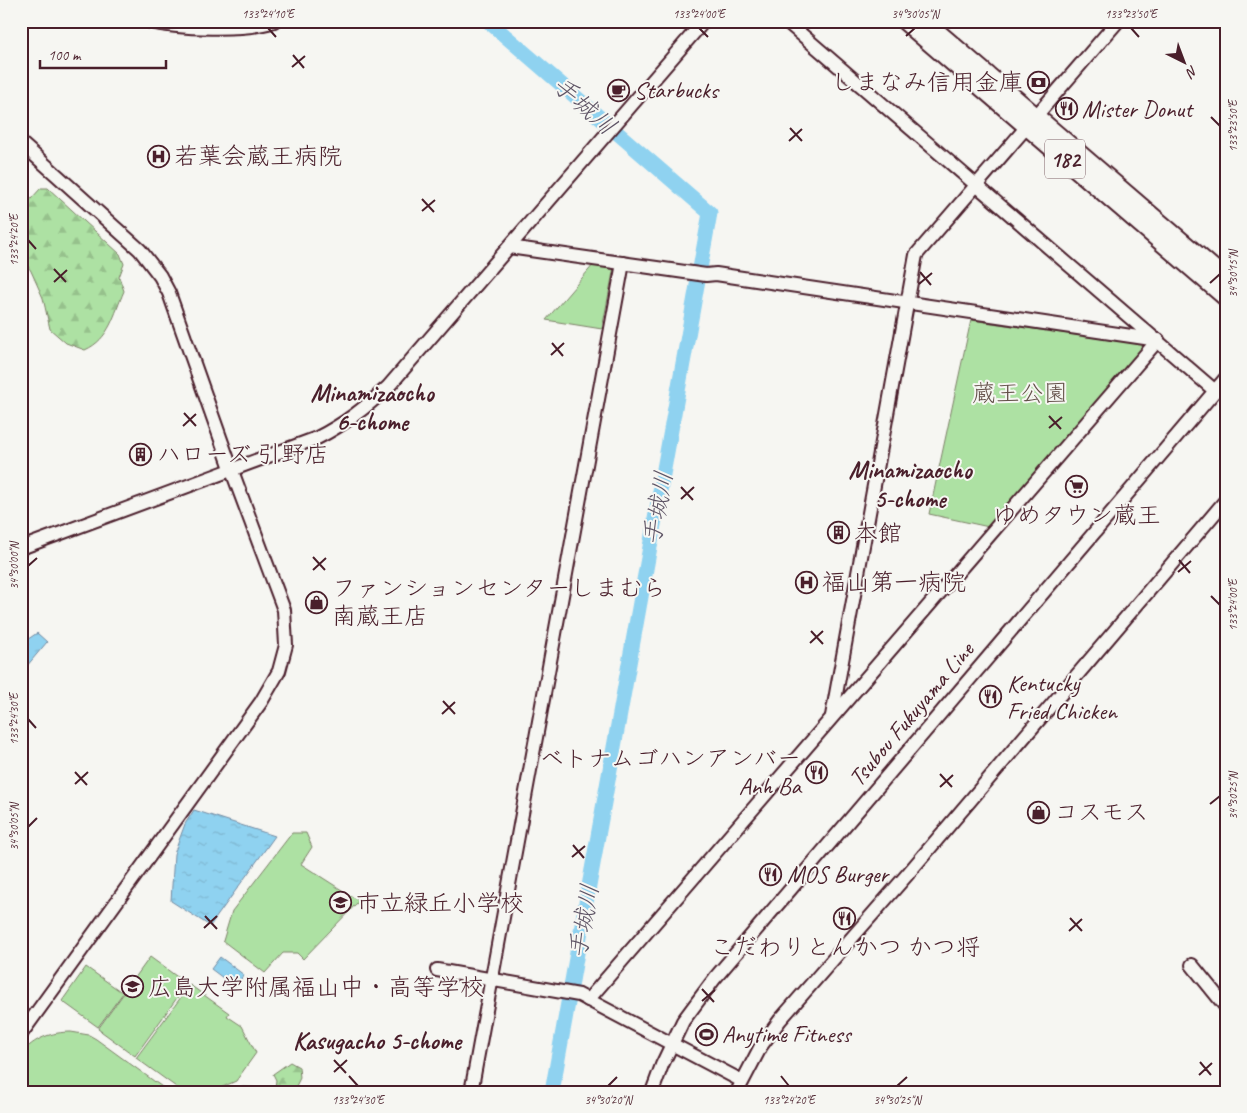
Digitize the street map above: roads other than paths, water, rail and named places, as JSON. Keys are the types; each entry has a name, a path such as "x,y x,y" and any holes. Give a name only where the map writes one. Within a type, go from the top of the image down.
{"highway":[{"name":"182","path":"904,21 1226,278"},
{"name":"182","path":"925,21 1032,122 1226,298"}],"street":[{"path":"148,21 180,26 213,27 256,25 274,21"},
{"path":"21,548 318,438 363,410 388,387 704,21"},
{"path":"786,21 1214,390"},
{"path":"832,716 916,255 1118,21"},
{"path":"21,143 140,250 160,276 169,293 284,610 286,645 279,671 261,702 21,1034"},
{"path":"509,247 700,274 716,274 1158,340"},
{"path":"470,1092 623,263"},
{"path":"577,996 832,716 1158,340"},
{"name":"Tsubou Fukuyama Line","path":"652,1092 683,1021 714,978 1226,378"},
{"path":"437,970 577,996 672,1044 740,1086 761,1046 780,1020 919,861 1226,500"},
{"path":"1192,965 1226,1007"}],"water":[{"path":"37,633 47,642 21,673 21,644"},
{"path":"194,810 275,836 210,926 171,901 174,854 185,824"},
{"path":"220,957 244,975 235,987 211,969"}],"waterway":[{"name":"手城川","path":"488,21 710,213 552,1092"}],"place":[{"name":"しまなみ信用金庫","path":"1039,82"},
{"name":"Starbucks","path":"618,90"},
{"name":"Mister Donut","path":"1066,109"},
{"name":"若葉会蔵王病院","path":"158,156"},
{"name":"ハローズ 引野店","path":"141,454"},
{"name":"ゆめタウン蔵王","path":"1077,486"},
{"name":"本館","path":"838,533"},
{"name":"福山第一病院","path":"806,582"},
{"name":"ファンションセンターしまむら 南蔵王店","path":"316,602"},
{"name":"Kentucky Fried Chicken","path":"991,697"},
{"name":"ベトナムゴハンアンバー Anh Ba","path":"817,772"},
{"name":"コスモス","path":"1038,812"},
{"name":"MOS Burger","path":"771,874"},
{"name":"市立緑丘小学校","path":"340,903"},
{"name":"こだわりとんかつ かつ将","path":"845,918"},
{"name":"広島大学附属福山中・高等学校","path":"132,987"},
{"name":"Anytime Fitness","path":"706,1034"}],"district":[{"name":"Minamizaocho 6-chome","path":"372,406"},
{"name":"Minamizaocho 5-chome","path":"910,484"},
{"name":"Kasugacho 5-chome","path":"377,1040"}],"park label":[{"name":"蔵王公園","path":"1020,393"}]}
